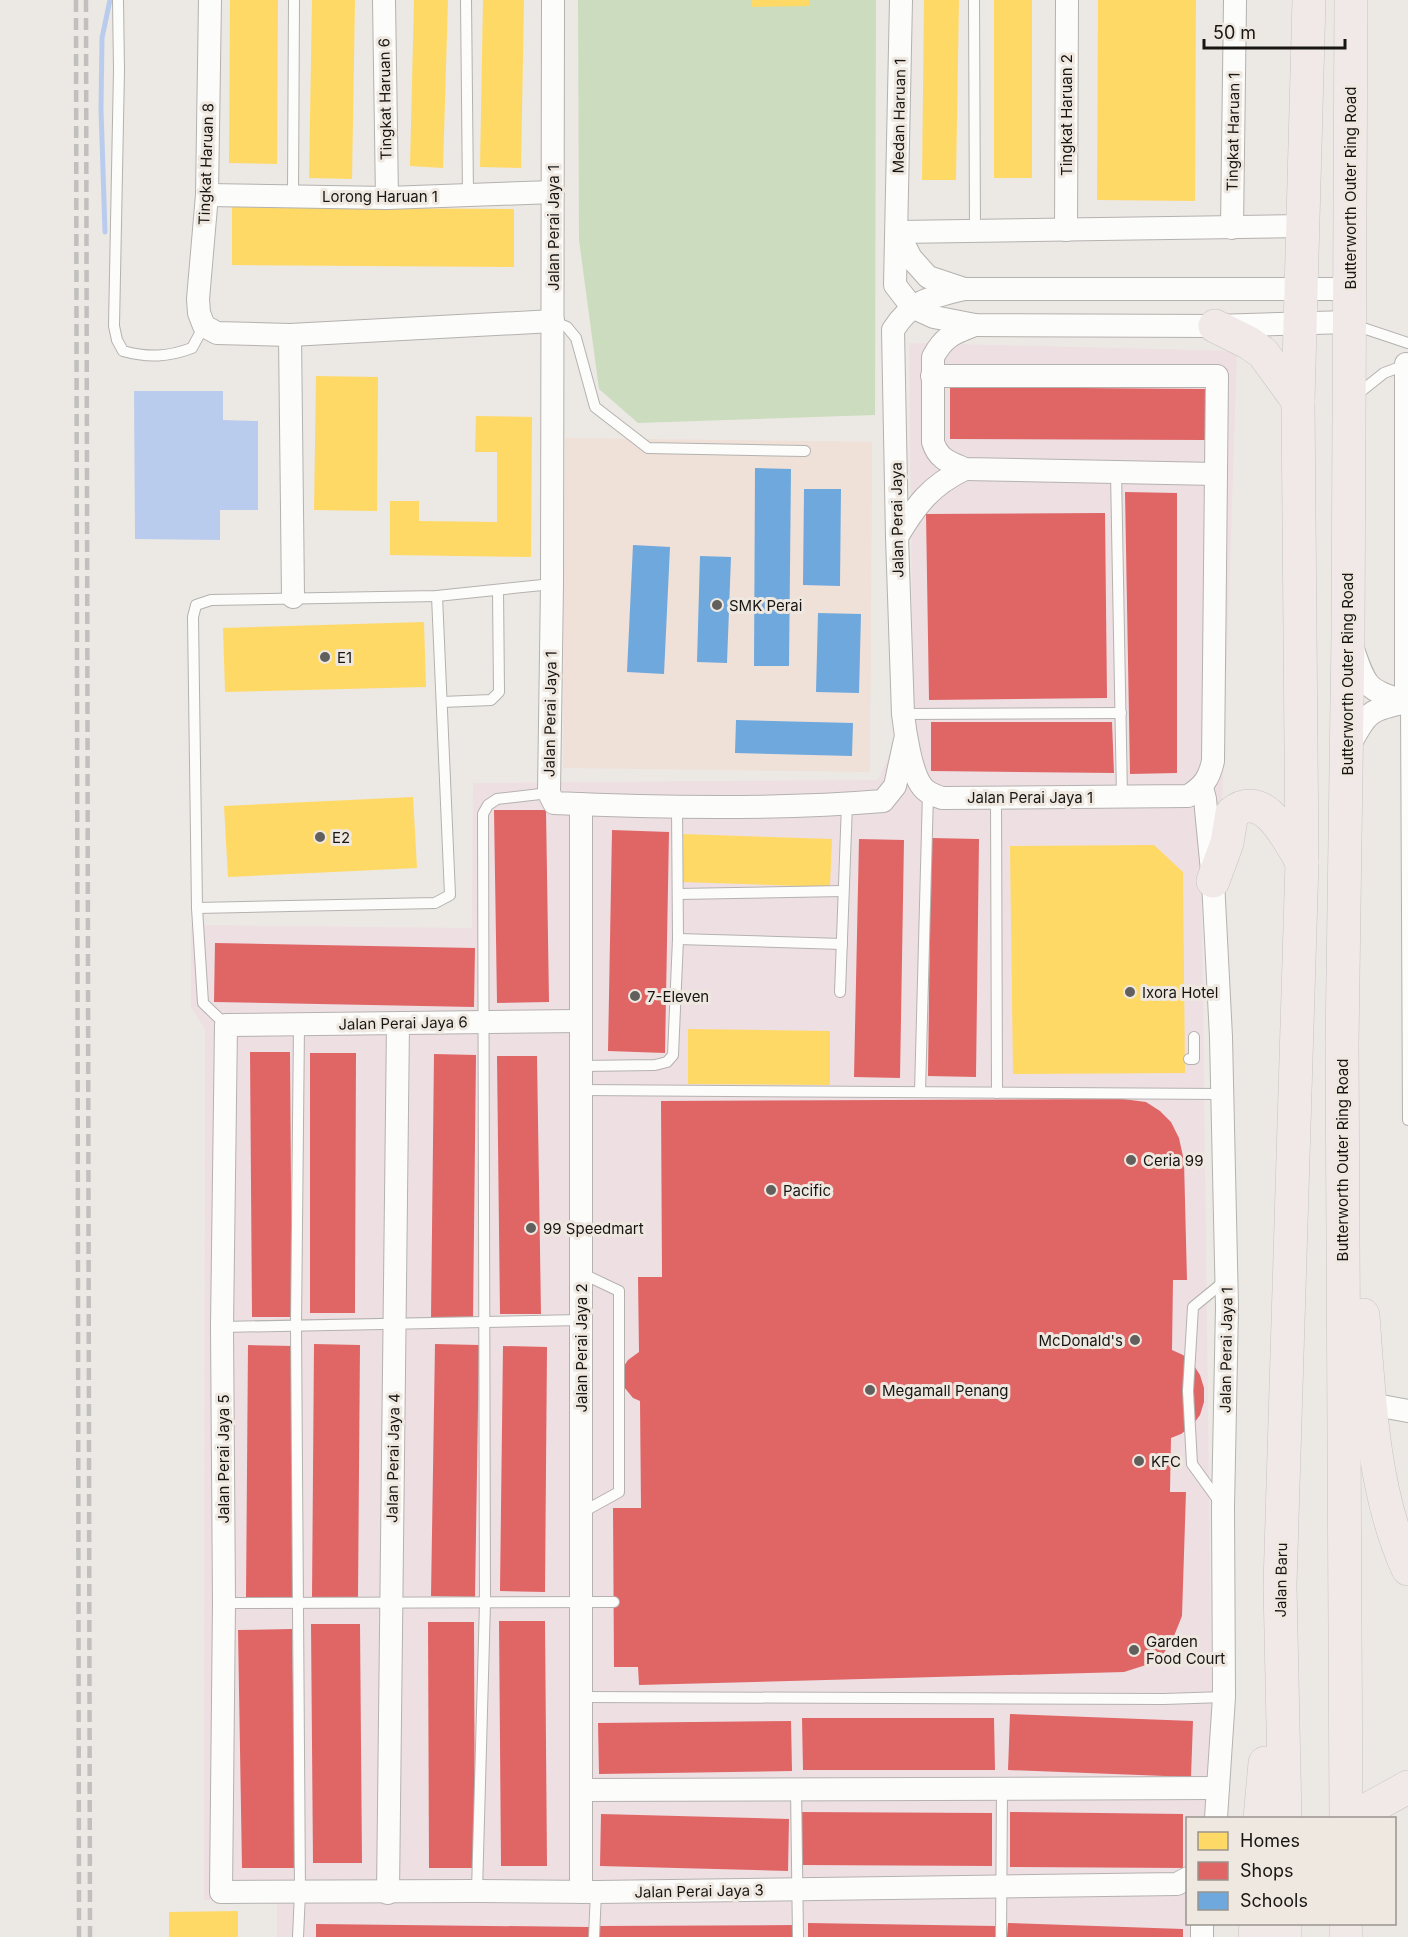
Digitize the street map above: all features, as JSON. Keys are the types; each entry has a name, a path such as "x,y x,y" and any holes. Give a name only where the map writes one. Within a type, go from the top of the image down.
{"highway":[{"path":"1302,862 1298,401 1309,0"},
{"name":"Butterworth Outer Ring Road","path":"1346,1817 1342,1044 1348,636 1351,0"},
{"path":"1215,326 1249,343 1263,353 1298,401"},
{"path":"1213,881 1227,843 1232,813 1241,805 1254,805 1266,812 1280,827 1302,862"},
{"name":"Jalan Baru","path":"1285,1817 1280,1585 1302,862"},
{"path":"1342,1044 1370,1404 1380,1479 1401,1554 1408,1569"},
{"path":"1260,1817 1280,1585"},
{"path":"1354,1817 1408,1787"}],"street":[{"name":"Tingkat Haruan 8","path":"204,326 199,313 198,299 207,195 210,0"},
{"name":"Tingkat Haruan 6","path":"384,0 387,198"},
{"name":"Jalan Perai Jaya 1","path":"553,0 552,584 549,794 554,803 677,808 883,801 895,786 906,739"},
{"name":"Medan Haruan 1","path":"895,285 898,232 901,0"},
{"name":"Tingkat Haruan 2","path":"1066,230 1067,0"},
{"name":"Tingkat Haruan 1","path":"1232,228 1235,0"},
{"name":"Lorong Haruan 1","path":"207,195 387,198 553,192"},
{"path":"898,232 1302,226"},
{"name":"Medan Haruan 1","path":"898,232 911,258 928,277 964,289"},
{"path":"895,285 912,307 934,317 975,325 1215,326 1348,322"},
{"name":"Jalan Perai Jaya","path":"895,285 893,330 897,537 903,714 906,739"},
{"path":"893,330 912,307 929,297 964,289 1349,289"},
{"path":"204,326 217,333 290,335 553,321"},
{"path":"975,325 948,336 939,345 933,357 933,442 936,452 943,459 965,469 1216,474"},
{"path":"290,335 292,597"},
{"path":"1407,357 1407,702"},
{"path":"932,376 1217,376 1213,761 1210,775 1202,788 1213,881"},
{"path":"897,537 927,493 947,477 965,469"},
{"path":"1348,636 1366,684 1375,691 1407,702"},
{"path":"1347,751 1363,720 1370,712 1407,702"},
{"path":"906,739 920,785 928,793"},
{"name":"Jalan Perai Jaya 1","path":"928,793 942,798 1188,796 1202,788"},
{"name":"Jalan Perai Jaya 2","path":"581,804 581,1790 588,1892"},
{"name":"Jalan Perai Jaya 1","path":"1213,881 1221,1037 1226,1280 1223,1507 1224,1697 1216,1817"},
{"name":"Jalan Perai Jaya 6","path":"226,1025 581,1021"},
{"name":"Jalan Perai Jaya 4","path":"388,1893 398,1023"},
{"name":"Jalan Perai Jaya 5","path":"220,1892 224,1603 222,1327 226,1025"},
{"path":"1370,1404 1408,1411"},
{"path":"581,1790 1218,1788"},
{"name":"Jalan Perai Jaya 3","path":"220,1892 588,1892 1184,1885"}],"lane":[{"path":"118,0 119,70 114,326 117,340 123,351 139,356 157,357 192,348 204,326"},
{"path":"293,195 294,0"},
{"path":"466,0 468,194"},
{"path":"974,0 975,231"},
{"path":"553,321 567,327 576,338 596,407 648,448 805,451"},
{"path":"1348,322 1407,357 1348,402"},
{"path":"1116,472 1122,797"},
{"path":"226,1025 203,1003 197,908 193,617 196,605 211,600 437,596 552,584"},
{"path":"442,702 491,700 499,692 498,590"},
{"path":"197,908 435,903 450,895 437,596"},
{"path":"1407,702 1408,1120"},
{"path":"903,714 1121,712"},
{"path":"920,1092 928,793"},
{"path":"477,1891 485,1603 483,814 488,805 497,800 549,794"},
{"path":"996,797 997,1093"},
{"path":"840,992 847,804"},
{"path":"581,1066 655,1065 667,1062 673,1055 678,939 677,808"},
{"path":"678,894 843,891"},
{"path":"678,939 842,944"},
{"path":"298,1937 300,1892 297,1326 299,1024"},
{"path":"1189,1059 1194,1059 1194,1037"},
{"path":"581,1090 1222,1094"},
{"path":"581,1273 619,1292 619,1492 581,1513"},
{"path":"1223,1507 1192,1464 1188,1391 1194,1307 1226,1280"},
{"path":"222,1327 581,1320"},
{"path":"224,1603 614,1602"},
{"path":"581,1697 1164,1699 1224,1697"},
{"path":"796,1789 798,1937"},
{"path":"1001,1937 1002,1789"},
{"path":"588,1892 594,1937"}],"shaded area":[{"path":"909,343 1237,351 1222,804 1201,847 1213,1817 1186,1817 1186,1925 1214,1925 1214,1937 277,1937 277,1902 204,1900 205,1030 191,1006 191,925 472,928 473,783 878,780 913,703"},
{"name":"SMK Perai","path":"565,438 872,442 870,772 563,768"}],"green space":[{"path":"578,0 876,0 875,415 638,423 599,389 579,240"}],"water":[{"path":"134,391 223,391 223,420 258,421 258,510 220,510 220,540 135,539"}],"building: Homes":[{"path":"230,0 278,0 277,164 229,163"},
{"path":"312,0 355,0 352,179 309,178"},
{"path":"414,0 448,0 443,168 410,166"},
{"path":"483,0 524,0 521,168 480,167"},
{"path":"752,0 809,0 809,6 752,7"},
{"path":"924,0 959,0 956,180 922,180"},
{"path":"994,0 1032,0 1032,178 994,178"},
{"path":"1098,0 1196,0 1195,201 1097,200"},
{"path":"232,207 514,209 514,267 232,265"},
{"path":"316,376 378,377 377,511 314,510"},
{"path":"476,416 532,417 531,557 390,555 390,501 419,501 419,521 497,522 497,452 475,452"},
{"name":"E1","path":"424,622 426,687 225,692 223,628"},
{"name":"E2","path":"413,797 417,868 228,877 224,806"},
{"path":"683,834 832,839 830,887 682,882"},
{"path":"1154,845 1183,872 1185,1073 1013,1074 1010,846"},
{"path":"688,1029 830,1031 830,1085 688,1084"},
{"path":"238,1911 238,1937 169,1937 169,1912"}],"building: Shops":[{"path":"950,387 1205,389 1205,440 950,439"},
{"path":"1125,492 1177,493 1177,773 1130,774"},
{"path":"1105,513 1107,698 929,700 926,514"},
{"path":"931,722 1112,722 1114,773 931,771"},
{"path":"494,810 546,810 549,1002 497,1003"},
{"path":"612,830 669,832 665,1053 608,1051"},
{"path":"931,838 979,839 976,1077 928,1076"},
{"path":"859,839 904,840 900,1078 854,1077"},
{"path":"215,943 475,948 474,1007 214,1002"},
{"path":"250,1052 290,1052 292,1317 252,1317"},
{"path":"310,1053 356,1053 355,1313 310,1313"},
{"path":"434,1054 476,1055 473,1320 431,1319"},
{"path":"497,1056 537,1056 541,1314 500,1314"},
{"name":"Megamall Penang","path":"1123,1099 1146,1102 1160,1111 1171,1122 1179,1138 1184,1161 1187,1280 1173,1280 1172,1350 1183,1355 1193,1364 1204,1388 1204,1402 1200,1415 1192,1426 1171,1438 1170,1492 1186,1492 1182,1616 1172,1641 1161,1657 1124,1672 639,1685 638,1667 614,1667 613,1508 641,1508 640,1401 633,1398 624,1387 624,1366 639,1352 638,1277 662,1277 661,1101"},
{"path":"314,1344 360,1345 358,1598 312,1598"},
{"path":"435,1344 479,1345 475,1597 431,1596"},
{"path":"248,1345 294,1346 293,1598 246,1598"},
{"path":"503,1346 547,1347 545,1592 500,1591"},
{"path":"499,1621 545,1621 547,1866 501,1866"},
{"path":"428,1622 474,1622 475,1868 429,1868"},
{"path":"311,1624 360,1624 362,1863 313,1863"},
{"path":"292,1629 296,1868 242,1868 238,1630"},
{"path":"1010,1714 1193,1721 1191,1777 1008,1770"},
{"path":"802,1718 994,1718 995,1770 803,1770"},
{"path":"791,1721 792,1771 599,1774 598,1723"},
{"path":"800,1812 992,1813 992,1866 800,1865"},
{"path":"1010,1812 1183,1814 1183,1868 1010,1867"},
{"path":"601,1814 789,1819 788,1871 600,1866"},
{"path":"808,1923 995,1926 995,1937 808,1937"},
{"path":"1008,1923 1183,1929 1183,1937 1007,1937"},
{"path":"316,1924 589,1927 589,1937 316,1937"},
{"path":"795,1925 795,1937 600,1937 600,1926"}],"building: Schools":[{"path":"755,468 791,469 789,666 754,666"},
{"path":"804,489 841,489 840,586 803,585"},
{"path":"633,545 670,547 664,674 627,672"},
{"path":"700,556 731,557 727,663 697,662"},
{"path":"818,613 861,614 859,693 816,692"},
{"path":"736,720 853,723 852,756 735,753"}],"waterway":[{"path":"105,232 101,109 102,38 110,0"}],"railway":[{"path":"76,0 79,1937"},
{"path":"86,0 90,1937"}],"place":[{"name":"SMK Perai","path":"717,605"},
{"name":"E1","path":"325,657"},
{"name":"E2","path":"320,837"},
{"name":"Ixora Hotel","path":"1130,992"},
{"name":"7-Eleven","path":"635,996"},
{"name":"Ceria 99","path":"1131,1160"},
{"name":"Pacific","path":"771,1190"},
{"name":"99 Speedmart","path":"531,1228"},
{"name":"McDonald's","path":"1135,1340"},
{"name":"Megamall Penang","path":"870,1390"},
{"name":"KFC","path":"1139,1461"},
{"name":"Garden Food Court","path":"1134,1650"}]}
